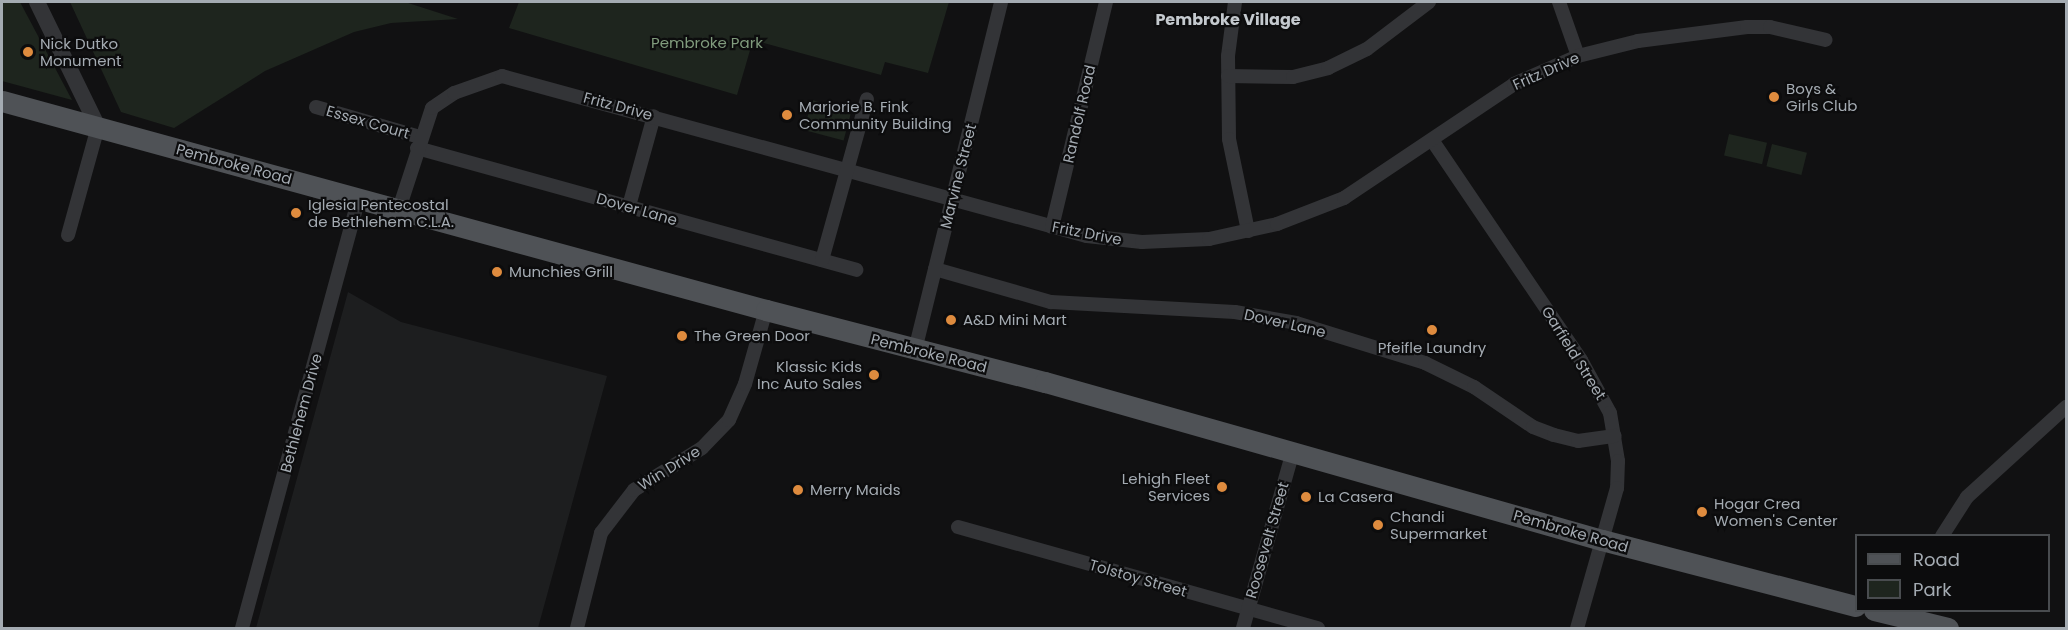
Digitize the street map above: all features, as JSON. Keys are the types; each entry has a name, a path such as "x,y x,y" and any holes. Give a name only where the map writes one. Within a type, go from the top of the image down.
{"main road":[{"name":"Pembroke Road","path":"2,101 766,310 915,350 1045,381 1602,540 1855,605"},
{"path":"1882,612 1948,628"}],"street":[{"path":"37,2 98,127 68,235"},
{"name":"Marvine Street","path":"915,350 1001,2"},
{"name":"Randolf Road","path":"1052,227 1106,2"},
{"path":"1235,2 1228,76 1230,147 1248,231"},
{"path":"1228,76 1293,77 1328,68 1366,49 1429,2"},
{"path":"1559,2 1578,56"},
{"name":"Fritz Drive","path":"399,209 428,114 437,103 496,76 654,116 1052,227 1142,242 1209,239 1248,231 1344,198 1514,84 1578,56 1630,43 1747,27 1770,27 1826,40"},
{"path":"822,260 867,99"},
{"name":"Essex Court","path":"316,107 419,142"},
{"path":"629,206 654,116"},
{"name":"Garfield Street","path":"1432,140 1590,374 1606,403 1615,436 1618,481 1577,628"},
{"name":"Dover Lane","path":"419,142 629,206 856,270"},
{"name":"Bethlehem Drive","path":"242,628 358,198"},
{"name":"Dover Lane","path":"935,269 1051,302 1235,312 1296,324 1435,367 1474,387 1522,421 1554,435 1578,441 1615,436"},
{"name":"Win Drive","path":"577,628 601,533 634,490 702,448 729,420 745,384 766,310"},
{"path":"1943,534 1967,497 2067,406"},
{"name":"Roosevelt Street","path":"1243,628 1293,452"},
{"name":"Tolstoy Street","path":"958,527 1318,628"}],"shaded area":[{"path":"348,292 401,322 607,376 538,628 256,628"}],"green space":[{"path":"2,2 20,2 72,100 2,81"},
{"path":"70,2 405,2 458,19 391,23 354,32 265,71 174,128 121,112"},
{"name":"Pembroke Park","path":"519,2 949,2 928,73 885,62 881,75 753,40 737,95 509,28"},
{"path":"812,100 852,111 844,141 804,130"},
{"path":"1729,134 1767,143 1762,164 1724,155"},
{"path":"1772,144 1807,153 1801,175 1766,166"}],"place":[{"name":"Nick Dutko Monument","path":"28,52"},
{"name":"Boys & Girls Club","path":"1774,97"},
{"name":"Marjorie B. Fink Community Building","path":"787,115"},
{"name":"Iglesia Pentecostal de Bethlehem C.L.A.","path":"296,213"},
{"name":"Munchies Grill","path":"497,272"},
{"name":"A&D Mini Mart","path":"951,320"},
{"name":"Pfeifle Laundry","path":"1432,330"},
{"name":"The Green Door","path":"682,336"},
{"name":"Klassic Kids Inc Auto Sales","path":"874,375"},
{"name":"Lehigh Fleet Services","path":"1222,487"},
{"name":"Merry Maids","path":"798,490"},
{"name":"La Casera","path":"1306,497"},
{"name":"Hogar Crea Women's Center","path":"1702,512"},
{"name":"Chandi Supermarket","path":"1378,525"}],"district":[{"name":"Pembroke Village","path":"1228,20"}]}
